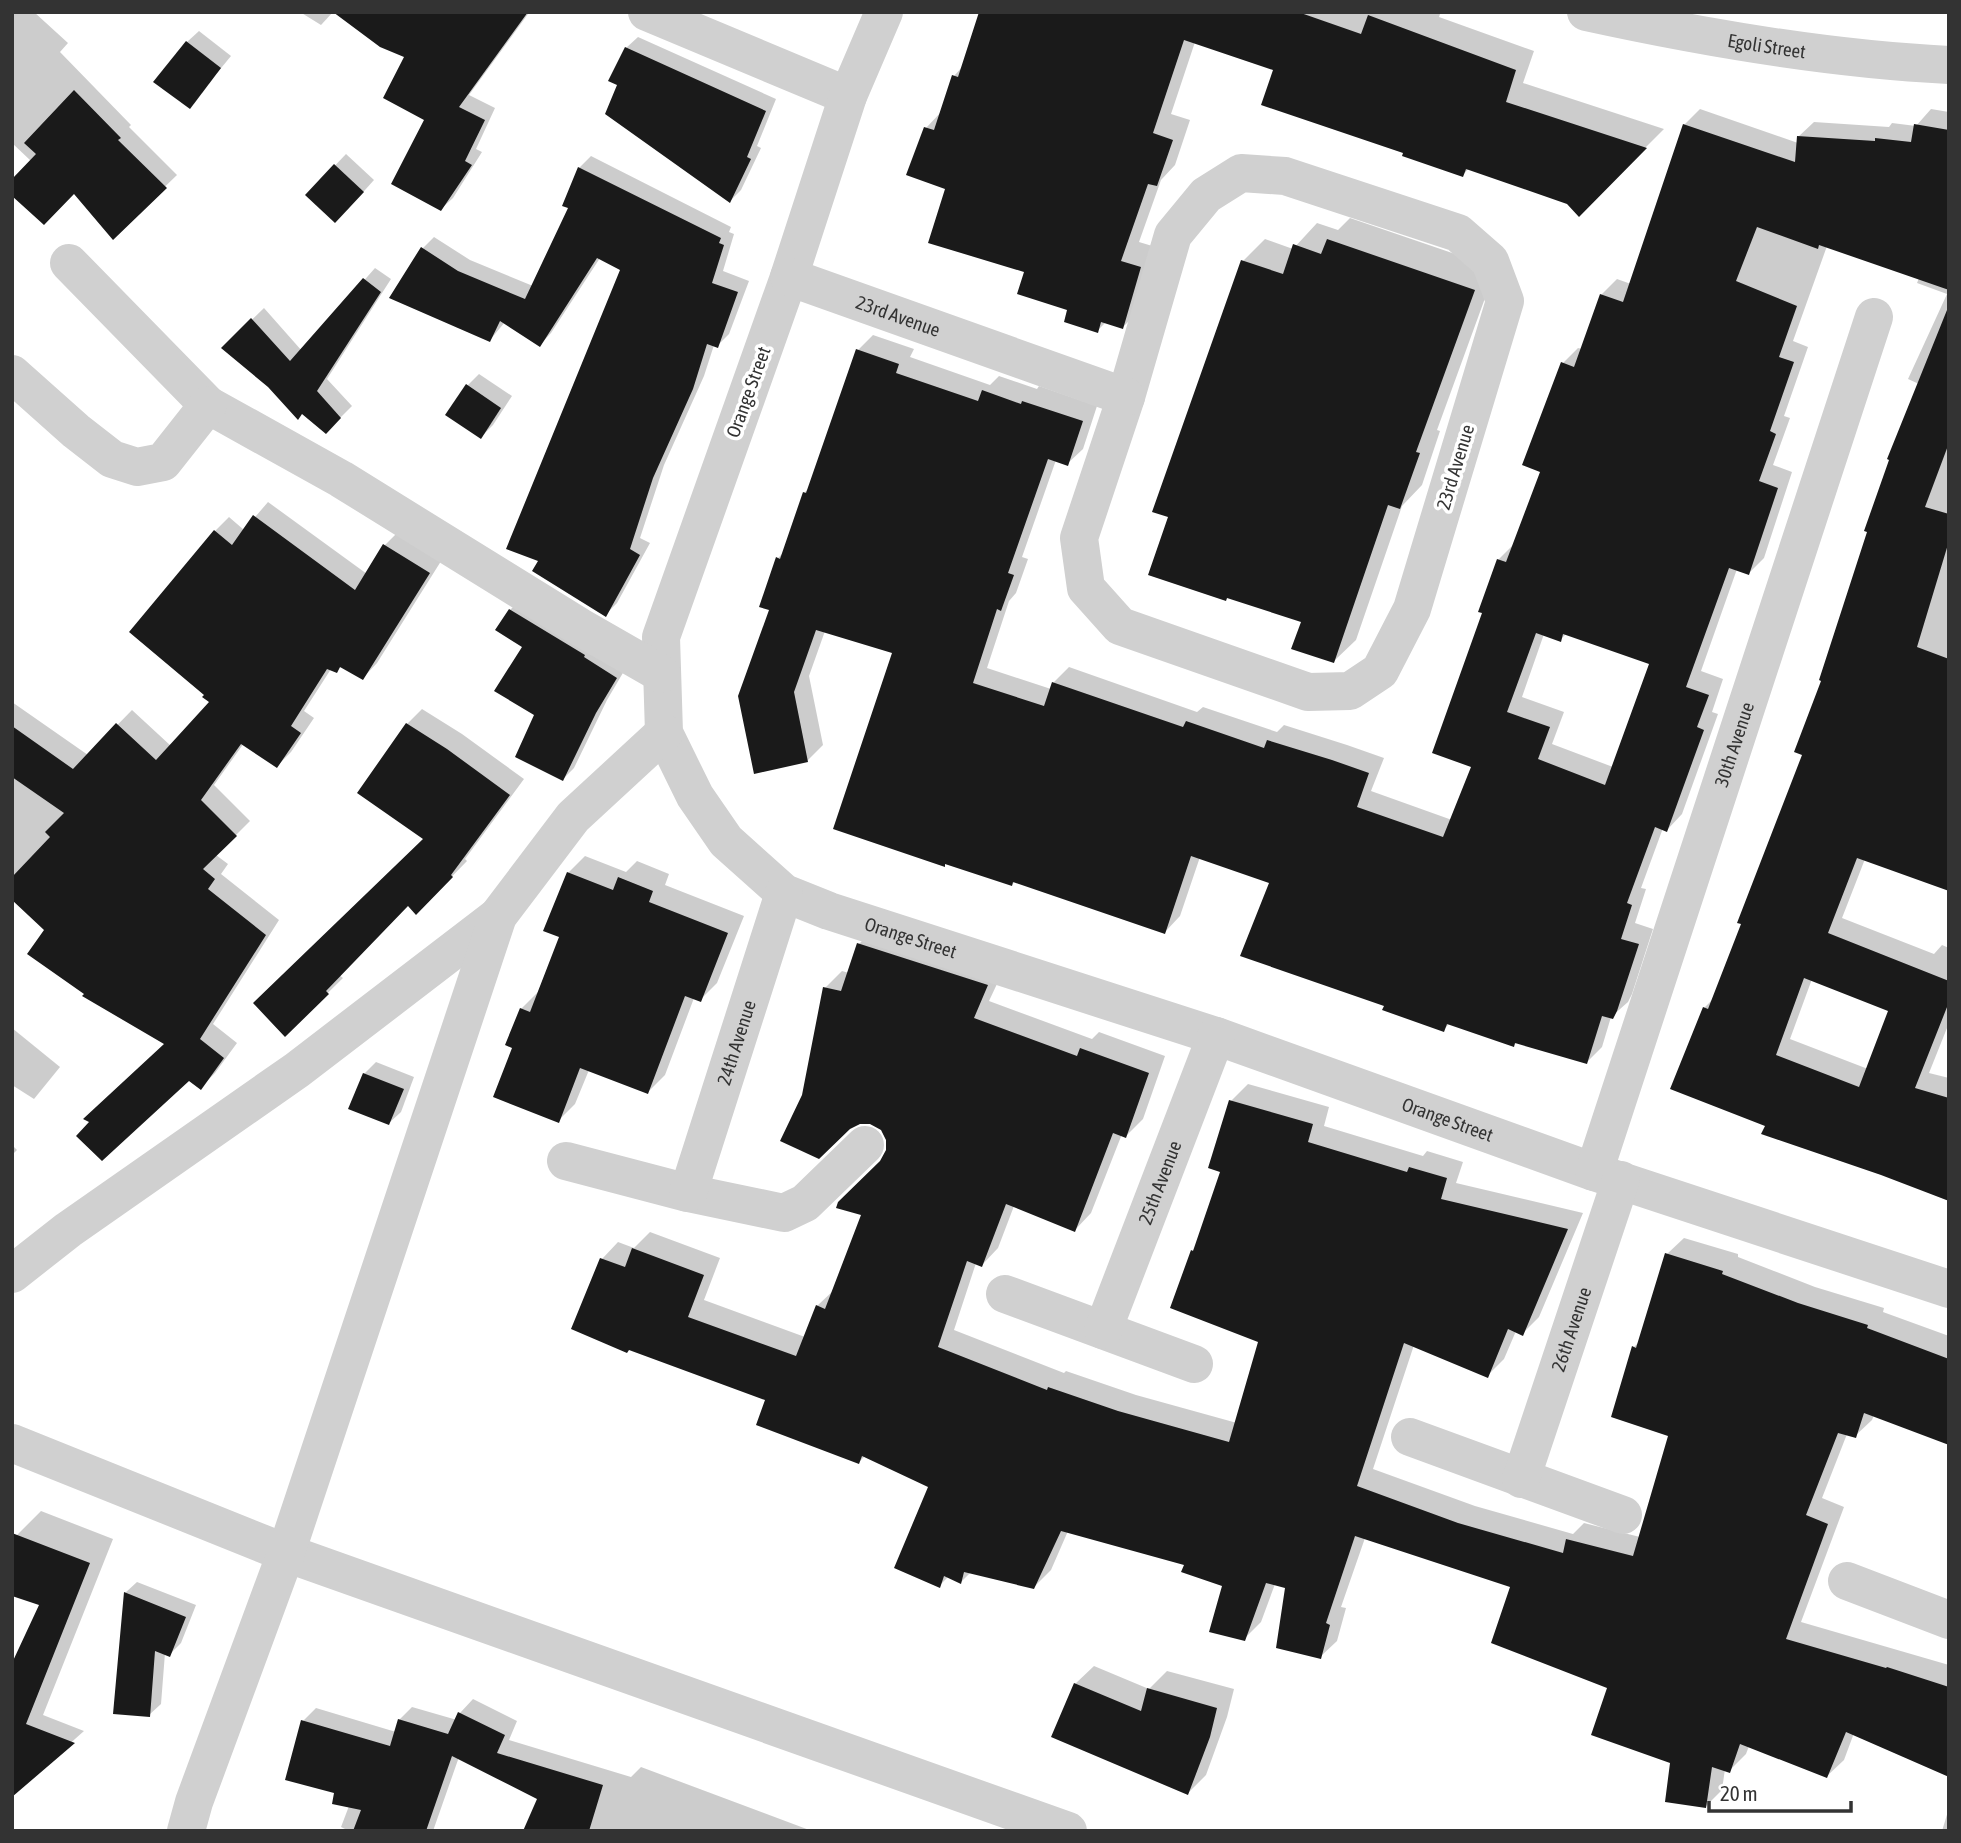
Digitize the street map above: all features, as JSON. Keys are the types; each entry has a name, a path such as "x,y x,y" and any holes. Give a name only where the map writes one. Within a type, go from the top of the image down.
{"street":[{"path":"647,12 848,96"},
{"name":"Orange Street","path":"884,12 848,96 789,277 661,637 664,733 695,796 726,841 784,893 829,911 1216,1036 1608,1176 1949,1290"},
{"name":"Egoli Street","path":"1586,12 1686,34 1885,62 1949,65"},
{"name":"23rd Avenue","path":"1241,173 1285,176 1458,233 1490,261 1505,301 1412,609 1380,671 1350,691 1308,692 1120,625 1086,589 1079,538 1126,397 1174,236 1206,195 1241,173"},
{"path":"69,263 208,405 341,479 580,627 662,674"},
{"name":"23rd Avenue","path":"789,277 1126,397"},
{"name":"30th Avenue","path":"1608,1176 1874,317"},
{"path":"12,374 112,459 137,467 163,462 208,405"},
{"path":"12,1274 68,1230 297,1070 498,916 573,817 664,733"},
{"name":"24th Avenue","path":"688,1193 784,893"},
{"path":"186,1831 194,1802 286,1553 498,916"},
{"name":"25th Avenue","path":"1103,1330 1216,1036"},
{"path":"566,1161 688,1193 783,1213 805,1203 864,1145"},
{"name":"26th Avenue","path":"1521,1479 1608,1176"},
{"path":"1005,1294 1194,1364"},
{"path":"1410,1437 1623,1515"},
{"path":"12,1443 286,1553 1069,1831"},
{"path":"1847,1581 1945,1608"}],"building":[{"path":"333,12 528,12 459,107 485,120 465,161 472,165 441,211 391,184 424,120 383,98 404,57 380,47"},
{"path":"979,12 1298,12 1361,34 1368,15 1516,70 1506,102 1647,148 1579,217 1567,204 1466,169 1463,177 1402,156 1403,153 1261,105 1273,70 1184,40 1153,133 1173,140 1157,186 1148,184 1121,261 1141,267 1123,329 1101,322 1098,333 1064,322 1067,310 1017,294 1024,272 928,243 945,189 906,175 924,127 934,130 952,75 958,77"},
{"path":"186,41 221,68 190,109 153,82"},
{"path":"625,47 766,111 747,157 751,159 730,203 605,114 617,85 608,81"},
{"path":"74,90 121,138 118,140 167,188 113,240 74,194 44,225 12,196 12,179 36,154 24,143"},
{"path":"1683,124 1795,162 1797,136 1875,141 1875,138 1911,142 1914,124 1949,130 1949,290 1819,245 1818,249 1757,227 1736,281 1797,306 1779,357 1794,362 1770,431 1776,434 1759,481 1778,488 1749,575 1729,568 1686,687 1709,695 1697,727 1704,730 1667,832 1655,827 1627,903 1632,905 1621,939 1639,944 1617,1011 1613,1019 1602,1016 1587,1064 1515,1043 1514,1047 1447,1024 1444,1032 1382,1010 1384,1006 1240,956 1269,883 1191,856 1165,934 1013,882 1012,886 945,864 945,867 833,829 892,653 816,630 794,692 808,762 754,774 738,696 769,610 759,607 776,557 780,559 803,492 806,493 856,349 899,364 896,373 978,401 982,390 1083,421 1068,466 1048,459 1008,573 1014,575 1001,611 997,609 973,683 1044,706 1052,682 1183,727 1186,721 1264,748 1267,740 1332,760 1369,773 1357,807 1443,837 1471,767 1432,753 1482,613 1478,612 1497,559 1506,562 1540,472 1522,465 1561,362 1574,367 1600,294 1623,302","holes":["1536,633 1561,642 1563,634 1649,664 1605,785 1538,759 1550,727 1507,712"]},
{"path":"334,164 364,192 335,223 305,195"},
{"path":"578,167 721,238 719,243 724,245 712,283 738,292 718,348 707,344 693,389 653,478 630,549 640,555 606,617 532,571 538,561 506,549 620,270 597,258 540,347 500,321 490,342 389,298 421,247 458,271 525,299 568,208 562,206"},
{"path":"1327,239 1475,290 1416,452 1420,453 1400,509 1388,505 1334,663 1291,649 1301,622 1148,575 1168,517 1152,512 1241,260 1283,274 1293,244 1321,254"},
{"path":"363,278 381,292 317,391 341,418 326,434 302,414 298,420 268,387 221,348 251,318 290,361"},
{"path":"1947,310 1949,443 1925,507 1949,514 1949,541 1917,647 1949,659 1949,891 1857,858 1828,933 1949,981 1949,1002 1915,1088 1949,1098 1949,1201 1761,1134 1765,1126 1670,1089 1703,1007 1708,1009 1741,924 1737,923 1802,755 1794,752 1821,681 1819,680 1867,532 1864,531 1889,460 1887,459","holes":["1804,978 1888,1011 1859,1087 1776,1055"]},
{"path":"466,384 501,408 481,439 445,415"},
{"path":"253,515 355,590 383,544 430,573 363,680 340,667 337,673 327,669 291,726 301,733 277,768 241,744 201,800 237,836 203,869 215,879 208,889 266,935 200,1039 224,1058 201,1090 189,1081 102,1161 76,1136 89,1122 83,1119 164,1044 82,996 84,994 27,954 44,930 12,900 12,877 50,837 45,832 64,813 12,777 12,726 73,769 116,723 156,760 209,702 129,632 214,530 232,545"},
{"path":"509,609 585,655 584,657 617,678 596,713 563,781 515,757 534,715 494,691 522,647 495,630"},
{"path":"406,723 510,795 451,875 453,877 416,915 408,906 326,991 329,994 285,1037 253,1003 423,839 357,793"},
{"path":"567,872 613,890 618,877 653,891 649,902 728,933 701,1002 685,996 648,1094 580,1068 559,1123 493,1097 512,1048 505,1045 520,1008 530,1012 559,937 543,931"},
{"path":"857,943 988,985 974,1018 1077,1056 1080,1048 1149,1073 1126,1138 1113,1133 1075,1232 1006,1204 982,1267 967,1261 938,1347 1047,1390 1048,1387 1118,1411 1229,1442 1258,1342 1170,1308 1220,1172 1208,1168 1229,1100 1313,1124 1308,1142 1407,1172 1409,1167 1447,1178 1441,1199 1568,1229 1523,1336 1508,1329 1488,1378 1404,1343 1357,1486 1458,1523 1563,1553 1566,1539 1633,1556 1668,1436 1611,1417 1632,1346 1636,1348 1665,1253 1723,1271 1722,1274 1798,1303 1868,1325 1867,1328 1949,1359 1949,1445 1864,1413 1856,1438 1838,1433 1806,1515 1828,1524 1786,1639 1949,1687 1949,1777 1846,1732 1827,1778 1740,1744 1730,1773 1712,1767 1706,1808 1665,1802 1670,1763 1591,1735 1607,1688 1491,1643 1510,1587 1355,1536 1326,1623 1330,1625 1321,1659 1276,1648 1285,1588 1266,1583 1245,1641 1209,1632 1222,1586 1181,1572 1184,1565 1061,1531 1034,1589 964,1572 961,1584 944,1576 940,1588 894,1568 928,1487 862,1456 859,1464 756,1425 765,1400 629,1350 627,1353 571,1329 600,1258 625,1267 632,1248 704,1275 688,1317 796,1356 816,1305 825,1309 861,1215 836,1208 838,1202 880,1161 886,1150 886,1140 881,1130 870,1124 860,1124 850,1129 819,1159 780,1141 802,1095 823,987 841,991"},
{"path":"363,1073 404,1089 389,1125 348,1109"},
{"path":"12,1533 90,1563 26,1724 75,1743 12,1797 12,1663 39,1605 12,1596"},
{"path":"124,1592 186,1617 170,1657 155,1651 150,1717 113,1714"},
{"path":"1074,1683 1141,1711 1147,1688 1217,1708 1210,1737 1188,1795 1051,1737"},
{"path":"458,1712 505,1735 497,1753 603,1785 589,1831 523,1831 537,1799 452,1756 426,1831 353,1831 361,1810 332,1804 334,1793 285,1780 301,1720 390,1746 398,1719 448,1734"}]}
